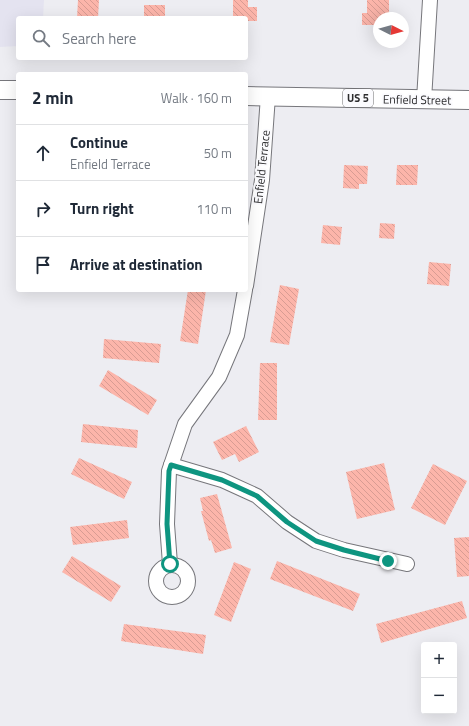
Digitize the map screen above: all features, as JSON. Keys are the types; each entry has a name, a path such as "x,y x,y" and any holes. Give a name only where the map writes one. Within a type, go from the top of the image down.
{"main road":[{"path":"0,90 16,90"},
{"name":"Enfield Street","path":"248,96 469,100"}],"street":[{"path":"424,100 430,0"},
{"name":"Enfield Terrace","path":"248,273 262,180 268,96"},
{"path":"170,564 167,524 169,471 185,424 219,377 237,335 245,292"},
{"path":"171,465 222,480 257,496 287,522 316,541 344,550 407,564"}],"shaded area":[{"path":"0,0 44,0 43,16 16,16 16,46 0,47"}],"building":[{"path":"78,0 99,0 98,16 77,16"},
{"path":"233,0 248,0 248,7 257,7 257,21 248,21 248,16 233,16"},
{"path":"367,0 389,0 389,12 373,12 373,25 362,25 362,13 367,13"},
{"path":"144,5 165,5 165,16 144,16"},
{"path":"344,165 368,166 367,184 359,184 359,189 343,188"},
{"path":"397,165 418,165 417,185 396,185"},
{"path":"380,223 395,224 394,239 379,238"},
{"path":"323,225 342,227 340,245 321,243"},
{"path":"429,262 451,264 449,286 427,284"},
{"path":"280,285 299,289 289,345 270,342"},
{"path":"188,292 206,292 198,344 180,341"},
{"path":"104,339 161,344 159,363 103,358"},
{"path":"260,363 277,363 277,420 258,420"},
{"path":"108,370 157,400 148,415 99,386"},
{"path":"83,424 138,430 137,448 81,442"},
{"path":"246,426 259,452 239,462 235,454 222,460 213,442"},
{"path":"79,458 132,482 124,499 71,474"},
{"path":"384,463 395,510 357,519 346,472"},
{"path":"433,464 467,481 445,525 411,508"},
{"path":"217,494 232,548 215,553 211,540 209,541 201,511 203,511 200,498"},
{"path":"127,520 129,538 73,545 70,527"},
{"path":"469,537 469,576 457,577 454,538"},
{"path":"72,556 121,586 111,602 62,572"},
{"path":"277,561 360,594 353,611 270,579"},
{"path":"234,562 251,569 231,622 214,615"},
{"path":"462,601 467,618 381,643 376,624"},
{"path":"124,624 206,635 203,654 121,641"}],"route":[{"path":"170,564 167,524 169,471 171,465 222,480 257,496 287,522 316,541 388,561"}]}
